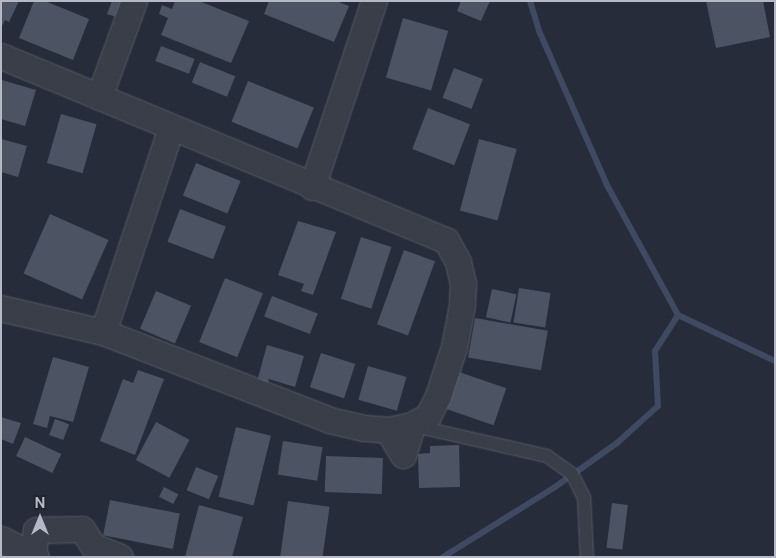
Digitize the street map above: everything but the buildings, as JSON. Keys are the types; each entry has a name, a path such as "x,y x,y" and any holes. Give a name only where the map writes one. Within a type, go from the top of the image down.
{"street":[{"path":"99,97 134,1"},
{"path":"312,187 374,1"},
{"path":"1,56 312,187 446,240 458,262 462,282 462,305 454,347 438,396 428,416 412,425 388,430 364,428 330,420 103,332 1,308"},
{"path":"103,332 171,128"},
{"path":"1,539 35,555 36,530 82,529 93,546 120,557"}],"lane":[{"path":"412,425 547,456 572,474 584,498 587,557"}],"waterway":[{"path":"530,1 540,33 608,187 678,315 775,361"},
{"path":"443,557 555,487 617,443 658,406 655,351 678,315"}]}
